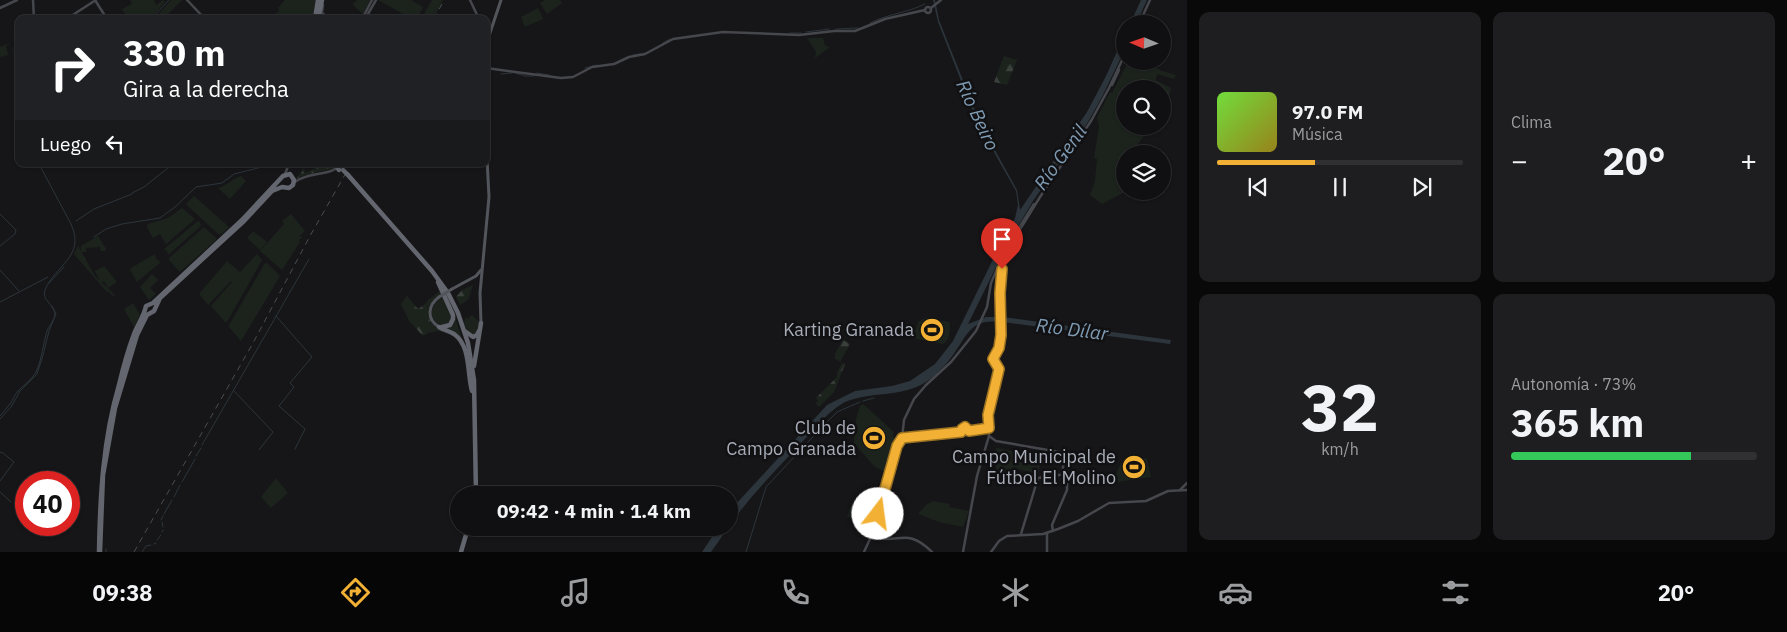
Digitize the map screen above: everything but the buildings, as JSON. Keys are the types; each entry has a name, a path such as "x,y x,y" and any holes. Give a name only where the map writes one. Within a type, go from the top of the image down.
{"highway":[{"path":"339,167 432,271 448,293 470,337 475,337 478,334 481,323"},
{"path":"100,526 103,475 115,408 135,340 142,323 154,311 154,305 160,298 244,221 270,193 275,189 289,188 294,184 294,178 285,176"},
{"path":"284,187 281,183 285,176"},
{"path":"154,305 285,176"},
{"path":"347,176 438,282 452,306 468,354 472,391 475,486"},
{"path":"438,282 454,315 450,325 439,327"},
{"path":"99,551 102,474 110,422 130,346 147,304 154,305"},
{"path":"146,308 150,313"},
{"path":"458,313 468,343 474,380"},
{"path":"475,486 474,380 481,323"},
{"path":"439,327 452,333 462,342 472,391"},
{"path":"463,552 467,536"}],"main road":[{"path":"490,30 501,0"},
{"path":"481,323 481,276 489,197 487,167"},
{"path":"439,327 432,320 430,313 431,305 439,297 476,276 482,268"},
{"path":"476,276 481,276"},
{"path":"476,276 481,282"}],"street":[{"path":"0,8 17,0"},
{"path":"33,0 34,15"},
{"path":"72,15 96,0 105,15"},
{"path":"187,0 201,15"},
{"path":"366,15 374,0"},
{"path":"470,0 477,15"},
{"path":"490,69 561,78 573,77 592,67 614,64 629,57 649,53 673,39 723,32 799,35 855,31 885,19 925,10 941,0"},
{"path":"1143,15 1150,0"},
{"path":"864,552 872,537 910,405 926,385 951,362 963,345 973,336 983,316 991,284 1001,260 1024,218 1082,135 1117,76 1118,70"},
{"path":"285,176 289,167"},
{"path":"285,176 289,167"},
{"path":"294,184 303,177 336,170 339,167"},
{"path":"964,552 977,476 989,436 988,415 999,369 993,359 999,348 1001,335 1001,260"},
{"path":"961,432 965,427 969,431"},
{"path":"900,438 961,432 965,435 969,431 989,428"},
{"path":"989,436 996,441 1065,453 1062,474"},
{"path":"1021,534 1038,478 1062,474 1067,475 1067,490 1052,525 1053,531"},
{"path":"1181,490 1187,484"},
{"path":"991,552 1003,538 1021,534 1047,533 1078,521 1109,503 1146,501 1168,491 1187,490"},
{"path":"1047,533 1047,552"},
{"path":"872,537 914,538 932,552"}],"green space":[{"path":"130,0 154,0 156,5 163,0 165,2 154,15 126,15 122,9 132,4"},
{"path":"171,0 182,0 167,15 158,15"},
{"path":"285,0 316,0 314,15 274,15 279,11 278,8"},
{"path":"357,0 370,0 363,14 353,4"},
{"path":"378,0 411,0 423,7 419,15 405,15"},
{"path":"432,0 443,0 435,15 423,15"},
{"path":"545,0 560,0 562,3 547,14 540,3"},
{"path":"538,8 543,19 525,27 521,17"},
{"path":"807,38 823,38 825,46 830,47 815,58 816,52"},
{"path":"9,43 15,58 9,44 6,46 8,55 0,57 0,47"},
{"path":"1004,56 1017,60 1007,85 994,82"},
{"path":"1124,70 1159,70 1176,75 1174,79 1157,74 1156,80 1119,80"},
{"path":"1116,85 1116,135 1145,135 1137,145 1116,145 1116,197 1102,204 1090,195 1095,181 1097,159 1094,158 1099,126 1097,118 1110,92 1112,93"},
{"path":"318,167 335,168 296,179 304,168 305,173"},
{"path":"241,176 246,181 230,199 218,188 224,186"},
{"path":"194,196 229,227 222,234 218,234 186,204"},
{"path":"182,208 195,219 166,244 160,234 153,238 147,227 148,224 168,218"},
{"path":"291,214 305,231 298,237 301,236 302,238 282,270 260,251 284,224 282,221"},
{"path":"198,221 201,226 168,255 164,249"},
{"path":"203,228 216,240 179,271 169,258"},
{"path":"253,231 267,242 260,250 247,238"},
{"path":"98,236 106,249 105,251 101,251 100,247 86,248 86,252 81,252 81,246"},
{"path":"78,246 95,276 115,295 113,296 107,292 74,254"},
{"path":"155,254 156,259 161,262 137,282 130,270 131,268"},
{"path":"257,254 262,260 227,322 225,322 211,306 232,282 208,305 199,294 227,261 240,272"},
{"path":"265,263 280,276 241,341 229,325"},
{"path":"104,266 117,282 108,288 104,281 101,283 95,271"},
{"path":"152,274 158,280 150,288 156,294 149,300 140,287"},
{"path":"473,285 468,300 460,305 456,297 462,290"},
{"path":"440,291 441,294 435,298 429,308 432,323 451,335 438,331 428,333 432,325 427,313 428,300"},
{"path":"407,296 418,309 428,300 427,313 432,325 428,333 423,336 410,322 401,304"},
{"path":"444,296 452,311 451,322 439,326 433,318 432,310 436,303"},
{"path":"133,303 140,315 134,327 124,309"},
{"path":"472,315 479,320 479,330 474,336 467,332 464,322 466,317 468,319"},
{"path":"455,317 463,342 445,328"},
{"name":"Karting Granada","path":"926,318 950,322 946,342 943,344 912,338 919,321"},
{"path":"843,340 850,344 840,362 835,358 835,354"},
{"path":"842,363 845,364 834,392 819,407 816,404 818,400 816,398 837,377"},
{"name":"Club de Campo Granada","path":"863,404 894,432 895,442 887,473 874,466 854,443 856,419 860,406"},
{"path":"996,448 1042,457 1038,474 1017,469 1016,473 996,474"},
{"name":"Campo Municipal de Fútbol El Molino","path":"1147,458 1151,477 1118,482 1116,474 1121,463"},
{"path":"276,478 288,493 271,508 261,497"},
{"path":"933,501 950,504 949,507 969,511 963,527 939,522 918,514 926,505"},
{"path":"850,507 859,514 876,517 875,523 847,517"}],"water":[{"name":"Río Genil","path":"933,0 935,0 939,20 980,123 1017,190 1020,210 1087,112 1116,54 1116,68 1088,122 1033,201 1007,245 968,324 986,317 1001,317 1001,322 984,323 972,328 945,365 926,382 906,390 865,396 845,402 833,410 765,482 738,514 738,502 827,405 855,391 892,386 910,381 935,364 953,341 1015,218 1018,205 1016,191 978,124 938,22"},
{"path":"1141,0 1147,0 1140,15 1134,15"},
{"name":"Río Dílar","path":"1003,317 1171,340 1170,344 1003,322"},
{"path":"713,536 722,536 711,552 702,552"}],"waterway":[{"path":"155,15 169,0"},
{"path":"870,23 925,4"},
{"path":"836,29 858,28"},
{"path":"806,32 829,29"},
{"path":"790,33 801,33"},
{"path":"663,43 670,39"},
{"path":"633,55 640,54"},
{"path":"585,68 597,65"},
{"path":"501,74 512,73"},
{"path":"515,73 534,76"},
{"path":"537,73 549,75"},
{"path":"0,416 36,372 47,331 55,314 44,293 50,281 72,253 75,245 75,235 71,224 41,167"},
{"path":"132,193 144,187 169,167"},
{"path":"94,237 106,229 122,224 160,218 196,187 222,183 234,174 262,167"},
{"path":"76,221 94,209 132,194"},
{"path":"0,214 16,230 15,234 0,246"},
{"path":"202,445 309,259"},
{"path":"49,283 64,267"},
{"path":"0,270 19,291"},
{"path":"0,302 48,277"},
{"path":"44,351 56,314 52,306"},
{"path":"276,316 312,357 290,383 294,387 279,406 305,429 295,449"},
{"path":"0,419 11,407 20,391 37,374 44,352"},
{"path":"234,391 273,432 259,450"},
{"path":"863,401 874,398"},
{"path":"824,425 837,412 860,402"},
{"path":"746,552 766,487 823,426"},
{"path":"196,456 201,448"},
{"path":"0,452 14,462 0,481"},
{"path":"182,482 195,459"},
{"path":"174,497 180,485"},
{"path":"0,492 11,502"},
{"path":"164,514 172,500"},
{"path":"161,520 163,516"},
{"path":"162,522 163,527"},
{"path":"157,540 161,535"},
{"path":"142,552 146,546 151,545"}],"railway":[{"path":"436,15 444,0"},
{"path":"134,552 253,343 349,167"}],"place":[{"name":"Karting Granada","path":"932,330"},
{"name":"Club de Campo Granada","path":"874,438"},
{"name":"Campo Municipal de Fútbol El Molino","path":"1134,467"}],"route":[{"path":"878,514 897,446 902,438 961,432 965,427 969,431 989,428 988,415 999,369 993,359 999,348 1001,335 1000,293 1002,269"}],"water label":[{"name":"Río Beiro","path":"978,115"}]}
